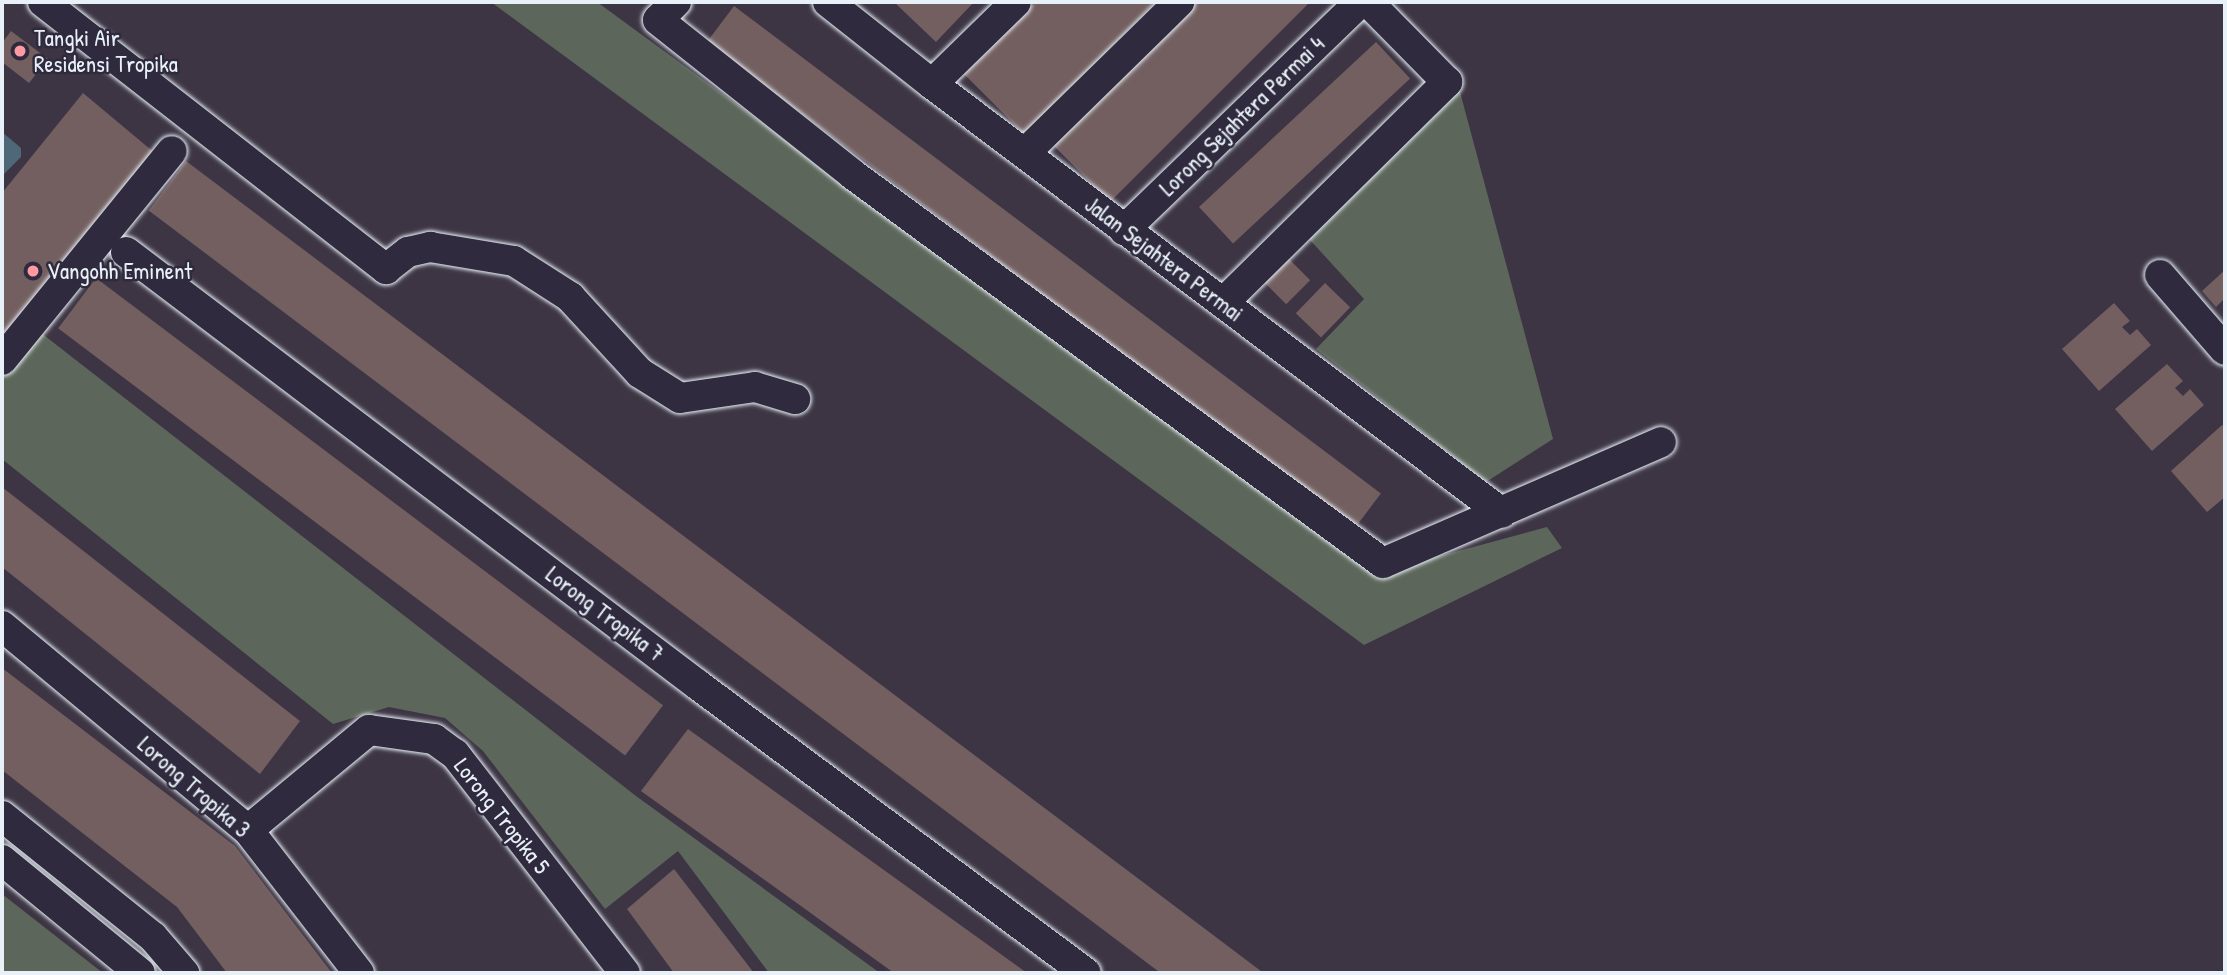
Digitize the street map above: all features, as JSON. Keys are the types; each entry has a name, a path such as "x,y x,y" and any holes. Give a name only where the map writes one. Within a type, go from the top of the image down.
{"street":[{"path":"43,2 386,269 408,252 430,247 514,261 570,297 640,373 680,398 755,387 795,399"},
{"path":"676,2 658,20 690,46 852,174 1384,563 1661,442"},
{"path":"932,84 1016,2"},
{"path":"1024,153 1179,2"},
{"name":"Lorong Sejahtera Permai 4","path":"1124,230 1360,2"},
{"path":"1223,303 1447,82 1367,2"},
{"name":"Jalan Sejahtera Permai","path":"833,3 932,84 1502,513"},
{"path":"2,360 172,151"},
{"name":"Lorong Tropika 7","path":"126,252 698,685 1087,973"},
{"path":"2160,275 2225,350"},
{"name":"Lorong Tropika 3","path":"2,626 248,830 359,973"},
{"name":"Lorong Tropika 5","path":"248,830 369,730 402,732 434,739 455,754 625,973"},
{"path":"2,816 153,937 184,973"},
{"path":"2,860 140,973"}],"green space":[{"path":"491,2 597,2 1377,573 1547,527 1562,548 1364,645"},
{"path":"1456,77 1553,439 1486,482 1316,349 1364,299 1300,229"},
{"path":"36,329 636,796 880,973 769,973 678,851 605,909 483,751 445,718 389,707 333,724 2,459 2,370"},
{"path":"2,894 103,973 2,973"}],"water":[{"path":"2,132 21,148 21,157 2,176"}],"building":[{"path":"894,2 974,2 936,42"},
{"path":"1036,2 1156,2 1024,134 964,74"},
{"path":"1190,2 1310,2 1110,202 1050,142"},
{"path":"734,6 1381,493 1354,529 707,42"},
{"name":"Tangki Air Residensi Tropika","path":"11,31 48,59 29,83 2,62 2,43"},
{"path":"1376,42 1410,79 1233,244 1199,207"},
{"name":"Vangohh Eminent","path":"83,93 156,154 2,349 2,193"},
{"path":"186,161 1264,973 1161,973 149,211"},
{"path":"1289,259 1310,280 1286,304 1265,283"},
{"path":"2225,270 2225,303 2223,300 2216,307 2202,291"},
{"path":"96,278 663,705 625,756 58,328"},
{"path":"1325,283 1350,307 1321,338 1296,313"},
{"path":"2114,303 2130,321 2122,327 2130,335 2137,329 2151,345 2099,391 2062,349"},
{"path":"2167,364 2183,381 2175,388 2183,396 2190,389 2204,405 2152,451 2115,409"},
{"path":"2222,425 2225,428 2225,497 2207,512 2171,471"},
{"path":"2,487 300,721 260,774 2,567"},
{"path":"2,668 235,846 332,973 227,973 177,907 2,770"},
{"path":"688,729 1027,973 894,973 641,791"},
{"path":"674,869 754,973 674,973 627,909"}],"place":[{"name":"Tangki Air Residensi Tropika","path":"20,51"},
{"name":"Vangohh Eminent","path":"33,271"}]}
